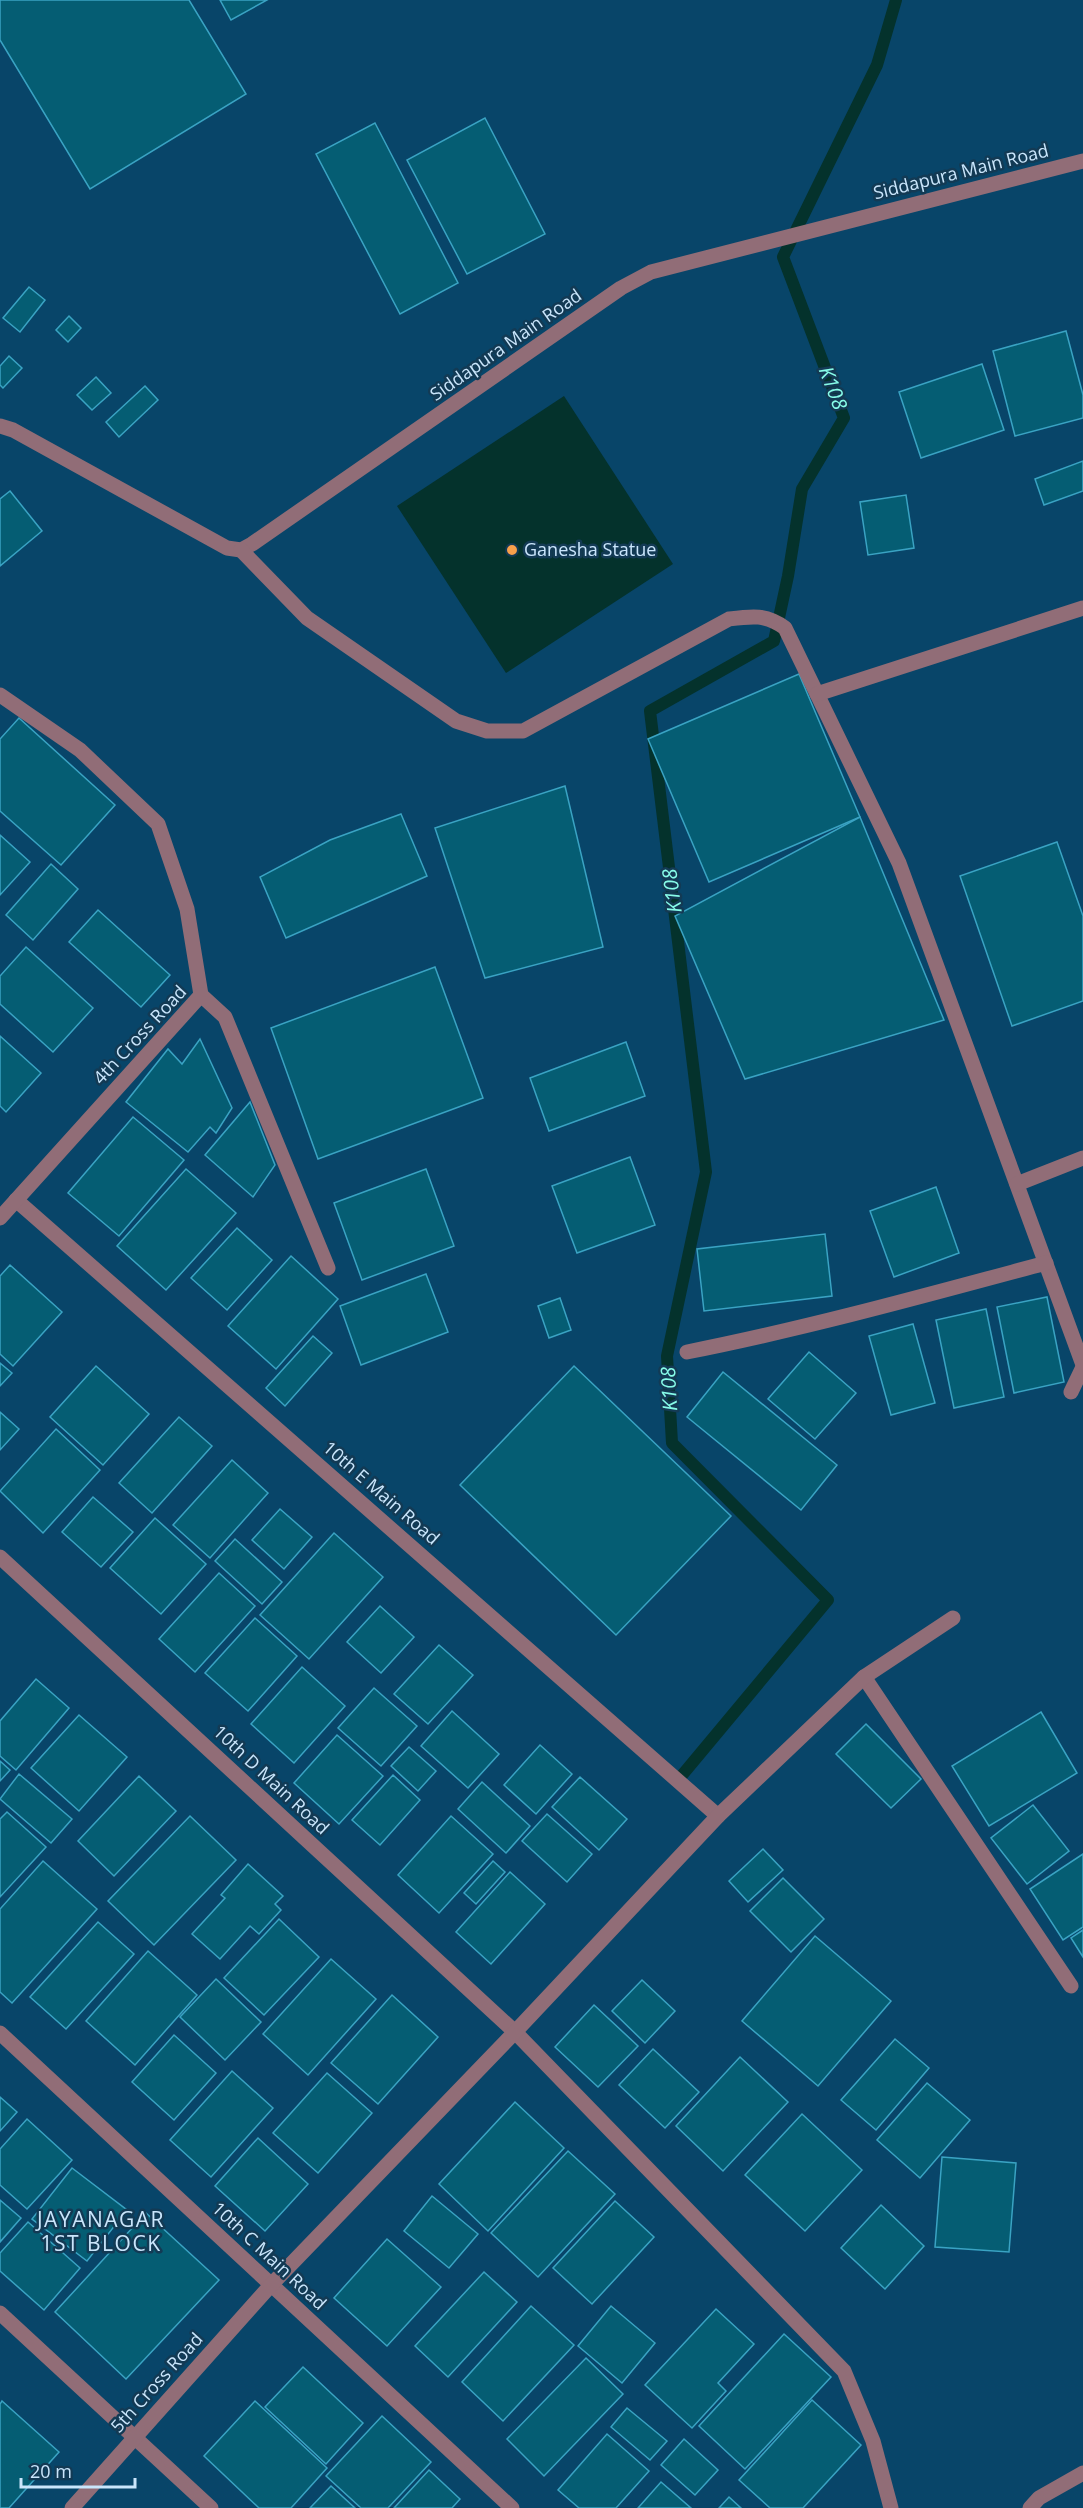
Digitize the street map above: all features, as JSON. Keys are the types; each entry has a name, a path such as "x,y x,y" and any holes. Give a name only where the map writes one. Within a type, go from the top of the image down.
{"street":[{"name":"Siddapura Main Road","path":"241,550 621,288 651,272 1083,161"},
{"path":"0,426 13,430 227,548 241,550 307,618 456,721 487,731 523,731 729,619 753,615 770,618 785,628 898,863 1083,1366 1071,1392"},
{"path":"818,694 1083,608"},
{"path":"0,695 80,750 158,824 187,909 201,995"},
{"name":"4th Cross Road","path":"0,1218 201,995 225,1017 328,1268"},
{"path":"1017,1184 1083,1158"},
{"name":"10th E Main Road","path":"16,1200 718,1816"},
{"path":"687,1352 770,1336 856,1315 1046,1263"},
{"name":"10th D Main Road","path":"0,1557 515,2032 844,2371 873,2441 891,2508"},
{"name":"5th Cross Road","path":"72,2508 271,2285 515,2032 718,1816 864,1677 952,1618"},
{"path":"864,1677 1071,1986"},
{"name":"10th C Main Road","path":"0,2033 512,2508"},
{"path":"0,2313 136,2436 211,2508"},
{"path":"1030,2508 1039,2498 1083,2473"}],"shaded area":[{"path":"564,396 673,564 506,673 397,506"}],"building":[{"path":"0,0 189,0 246,94 90,189 0,40"},
{"path":"220,0 267,0 231,20"},
{"path":"485,118 545,234 467,274 407,160"},
{"path":"375,123 458,283 400,314 316,154"},
{"path":"29,287 45,300 20,332 3,318"},
{"path":"69,316 81,328 68,342 56,330"},
{"path":"1066,331 1083,395 1083,418 1015,436 993,351"},
{"path":"9,356 22,368 3,388 0,385 0,366"},
{"path":"982,364 1004,430 921,458 899,392"},
{"path":"96,377 111,393 92,410 77,395"},
{"path":"145,386 158,400 119,437 106,422"},
{"path":"1083,461 1083,491 1044,505 1035,479"},
{"path":"10,491 42,531 0,566 0,499"},
{"path":"906,495 914,548 868,555 860,502"},
{"path":"799,674 860,817 709,882 648,739"},
{"path":"19,718 115,805 61,865 0,811 0,739"},
{"path":"565,786 603,947 485,978 435,828"},
{"path":"401,814 427,876 286,938 260,877 330,840"},
{"path":"860,817 944,1020 745,1079 675,916"},
{"path":"0,835 30,862 0,895"},
{"path":"1057,842 1083,916 1083,1001 1012,1026 960,876"},
{"path":"51,864 78,889 33,940 6,915"},
{"path":"98,910 170,975 141,1007 69,942"},
{"path":"26,947 93,1008 53,1052 0,1004 0,976"},
{"path":"435,967 483,1098 318,1159 271,1028"},
{"path":"0,1036 41,1073 6,1112 0,1106"},
{"path":"200,1039 232,1108 216,1133 210,1127 188,1152 126,1102 168,1049 182,1064"},
{"path":"626,1042 645,1096 549,1131 530,1078"},
{"path":"250,1102 275,1165 253,1197 205,1155"},
{"path":"133,1117 184,1160 119,1236 68,1193"},
{"path":"630,1157 655,1225 577,1253 552,1186"},
{"path":"186,1169 236,1213 166,1290 117,1246"},
{"path":"426,1169 454,1246 362,1280 334,1203"},
{"path":"936,1187 959,1253 894,1277 870,1211"},
{"path":"237,1228 272,1260 227,1310 191,1278"},
{"path":"825,1234 832,1296 704,1311 697,1249"},
{"path":"291,1256 338,1299 276,1369 228,1326"},
{"path":"10,1265 62,1312 13,1366 0,1354 0,1276"},
{"path":"426,1274 448,1332 361,1365 340,1306"},
{"path":"1047,1297 1064,1382 1014,1393 997,1307"},
{"path":"560,1298 571,1330 549,1338 538,1306"},
{"path":"986,1309 1004,1397 954,1408 936,1320"},
{"path":"913,1324 935,1403 891,1415 869,1336"},
{"path":"313,1336 332,1353 285,1406 266,1388"},
{"path":"809,1352 856,1393 815,1439 768,1399"},
{"path":"0,1363 12,1373 0,1386"},
{"path":"96,1366 149,1414 103,1465 50,1417"},
{"path":"574,1366 731,1516 616,1635 460,1485"},
{"path":"723,1372 837,1465 801,1510 687,1417"},
{"path":"0,1412 19,1429 0,1450"},
{"path":"179,1417 212,1446 152,1513 119,1483"},
{"path":"56,1429 100,1470 43,1533 0,1491"},
{"path":"232,1460 268,1493 210,1558 173,1525"},
{"path":"93,1497 133,1532 101,1567 62,1532"},
{"path":"280,1509 312,1537 284,1569 252,1540"},
{"path":"155,1518 206,1564 161,1614 110,1568"},
{"path":"334,1533 383,1577 309,1659 260,1615"},
{"path":"235,1539 282,1582 262,1604 215,1561"},
{"path":"219,1573 255,1606 195,1672 159,1639"},
{"path":"380,1606 414,1637 381,1673 347,1642"},
{"path":"255,1618 297,1656 248,1711 205,1673"},
{"path":"439,1645 473,1675 428,1724 394,1694"},
{"path":"302,1667 345,1706 294,1763 251,1724"},
{"path":"36,1679 69,1708 16,1770 0,1756 0,1721"},
{"path":"374,1688 417,1726 381,1766 338,1728"},
{"path":"452,1711 499,1754 468,1788 421,1746"},
{"path":"1041,1712 1077,1773 989,1826 952,1766"},
{"path":"79,1715 127,1757 79,1811 31,1768"},
{"path":"866,1724 921,1779 891,1808 836,1754"},
{"path":"337,1735 383,1776 339,1824 294,1783"},
{"path":"540,1745 572,1774 536,1814 504,1785"},
{"path":"409,1747 436,1771 418,1791 391,1766"},
{"path":"0,1761 10,1770 0,1781"},
{"path":"19,1774 72,1819 51,1843 0,1799"},
{"path":"393,1775 420,1800 380,1845 352,1820"},
{"path":"139,1776 176,1811 114,1876 78,1841"},
{"path":"580,1777 627,1819 599,1850 552,1807"},
{"path":"482,1782 530,1826 506,1853 458,1809"},
{"path":"1033,1805 1069,1851 1027,1884 991,1838"},
{"path":"7,1812 46,1847 0,1897 0,1819"},
{"path":"547,1814 592,1854 567,1882 522,1841"},
{"path":"190,1816 236,1860 154,1945 108,1901"},
{"path":"451,1816 493,1854 439,1913 398,1875"},
{"path":"763,1849 783,1870 748,1902 729,1881"},
{"path":"1083,1854 1083,1927 1063,1940 1030,1889"},
{"path":"43,1861 97,1909 12,2003 0,1992 0,1909"},
{"path":"493,1861 505,1872 476,1904 464,1893"},
{"path":"248,1864 283,1896 275,1904 281,1910 259,1934 250,1926 220,1959 192,1934 225,1898 221,1895"},
{"path":"510,1872 545,1904 491,1964 456,1932"},
{"path":"783,1878 824,1919 791,1952 750,1911"},
{"path":"279,1919 319,1957 264,2015 224,1978"},
{"path":"98,1922 134,1954 66,2029 30,1997"},
{"path":"1083,1930 1083,1957 1071,1938"},
{"path":"815,1936 891,2001 818,2086 742,2021"},
{"path":"148,1951 197,1995 135,2065 86,2021"},
{"path":"331,1959 376,1999 308,2075 263,2034"},
{"path":"216,1979 261,2022 225,2060 180,2017"},
{"path":"642,1980 675,2011 645,2043 612,2011"},
{"path":"392,1995 438,2037 378,2104 331,2063"},
{"path":"594,2005 638,2046 598,2087 555,2047"},
{"path":"174,2035 216,2073 174,2120 132,2082"},
{"path":"895,2039 929,2068 876,2130 841,2100"},
{"path":"653,2049 699,2092 665,2128 619,2085"},
{"path":"740,2057 788,2102 723,2171 676,2126"},
{"path":"232,2071 273,2108 211,2177 170,2140"},
{"path":"327,2073 372,2113 318,2173 273,2133"},
{"path":"927,2083 970,2120 920,2178 877,2140"},
{"path":"0,2097 17,2112 0,2131"},
{"path":"515,2102 564,2148 488,2231 439,2184"},
{"path":"802,2114 862,2170 805,2231 745,2175"},
{"path":"27,2119 72,2160 27,2209 0,2185 0,2149"},
{"path":"258,2138 308,2184 265,2231 215,2186"},
{"path":"568,2151 615,2194 538,2277 491,2233"},
{"path":"942,2157 1016,2163 1009,2252 935,2247"},
{"path":"72,2168 127,2210 87,2261 32,2219"},
{"path":"432,2196 478,2234 449,2268 404,2231"},
{"path":"0,2200 21,2218 0,2242"},
{"path":"615,2201 654,2237 592,2304 553,2268"},
{"path":"881,2205 924,2246 885,2289 841,2248"},
{"path":"146,2213 219,2280 126,2379 55,2312"},
{"path":"28,2222 80,2268 44,2310 0,2271 0,2253"},
{"path":"387,2239 441,2287 387,2346 334,2298"},
{"path":"484,2272 517,2302 448,2377 415,2346"},
{"path":"531,2306 574,2345 503,2421 462,2382"},
{"path":"611,2306 655,2343 622,2383 578,2346"},
{"path":"716,2309 754,2344 718,2383 726,2391 692,2428 645,2385"},
{"path":"784,2334 831,2377 745,2469 699,2426"},
{"path":"586,2358 623,2394 544,2476 507,2439"},
{"path":"303,2367 363,2423 326,2464 265,2407"},
{"path":"812,2400 861,2445 803,2508 770,2508 739,2480"},
{"path":"2,2401 59,2452 9,2508 0,2508 0,2404"},
{"path":"255,2401 327,2468 291,2508 259,2508 204,2456"},
{"path":"627,2408 667,2441 650,2460 611,2427"},
{"path":"382,2416 431,2462 388,2508 361,2508 326,2476"},
{"path":"607,2434 649,2471 616,2508 579,2508 558,2490"},
{"path":"684,2439 718,2470 695,2495 661,2465"},
{"path":"429,2470 460,2499 452,2508 394,2508"},
{"path":"661,2482 691,2508 638,2508"},
{"path":"331,2486 355,2508 310,2508"},
{"path":"729,2497 741,2508 719,2508"}],"waterway":[{"name":"K108","path":"678,1780 828,1600 672,1443 667,1356 706,1172 650,711 774,641 788,576 802,489 844,418 783,257 877,65 896,0"}],"place":[{"name":"Ganesha Statue","path":"512,550"}],"district":[{"name":"JAYANAGAR 1ST BLOCK","path":"101,2232"}]}
